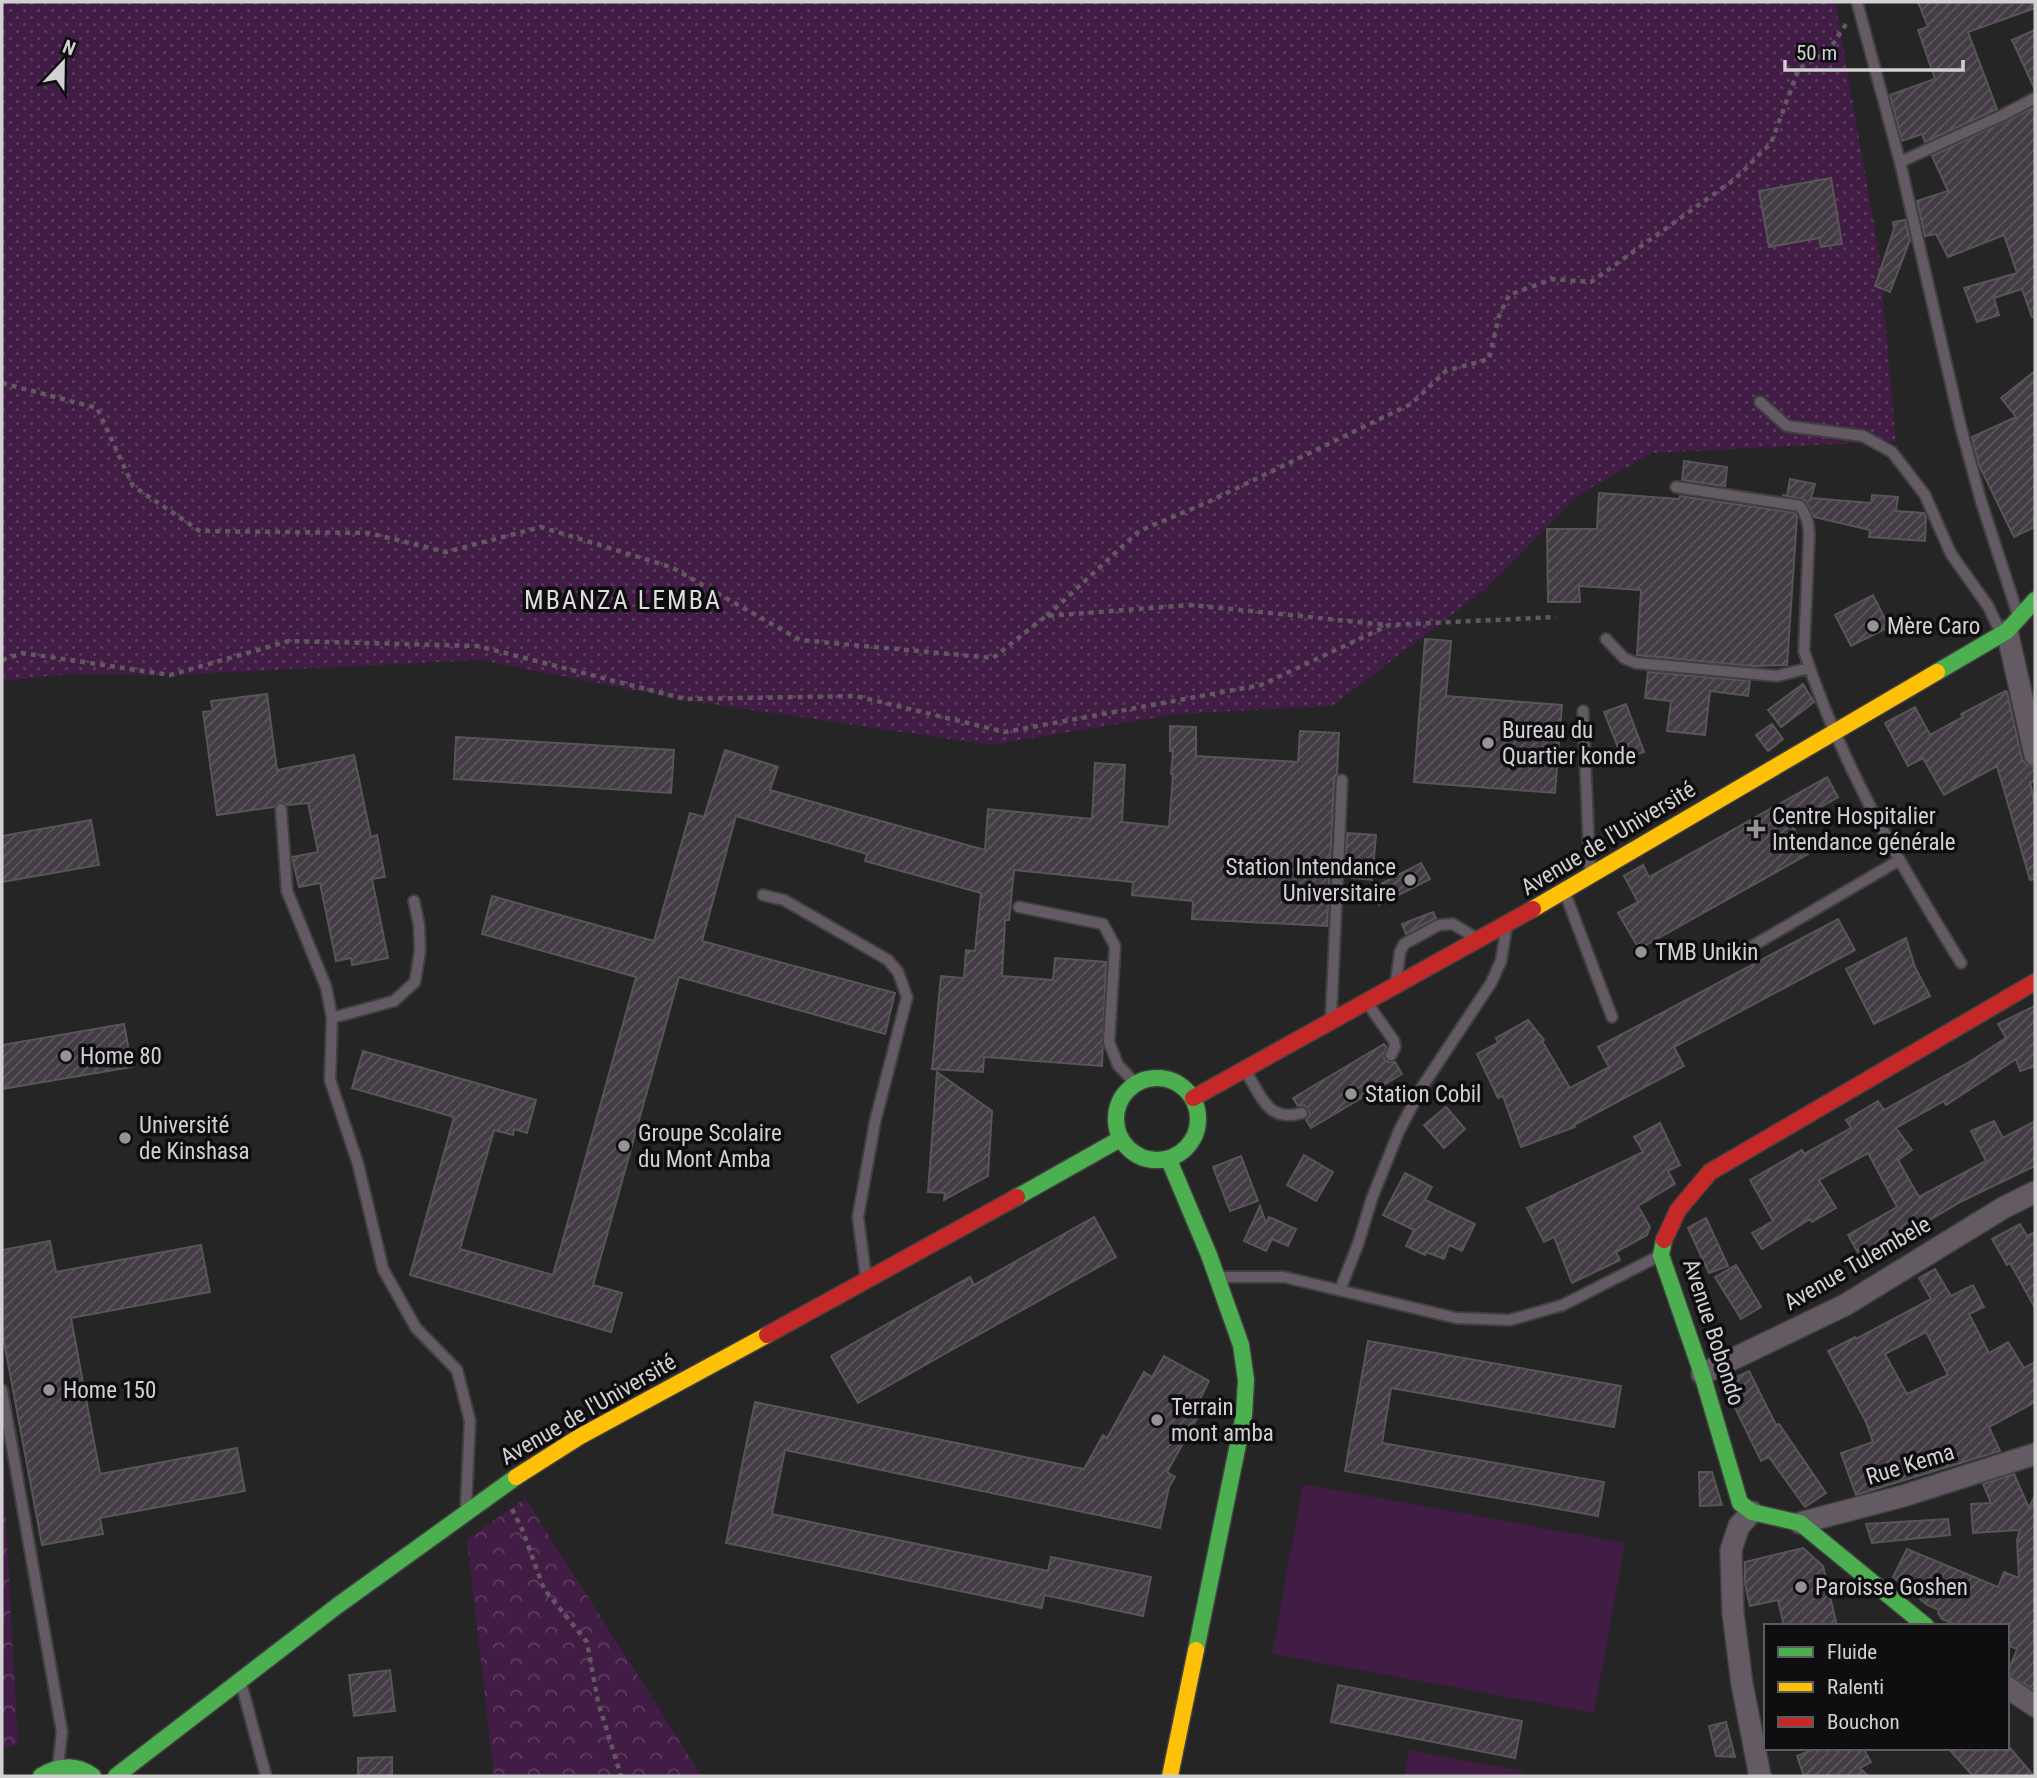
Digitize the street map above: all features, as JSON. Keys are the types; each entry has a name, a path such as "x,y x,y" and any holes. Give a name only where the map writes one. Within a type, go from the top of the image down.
{"street":[{"name":"Avenue de l'Université","path":"1193,1098 1506,925 1833,732 2009,627 2035,600"},
{"path":"2009,627 2035,755"},
{"name":"Avenue Bobondo","path":"1752,1512 1740,1503 1702,1374 1661,1255 1663,1238 1676,1210 1710,1172 2035,982"},
{"path":"1163,1078 1180,1084 1193,1098 1199,1116 1196,1135 1185,1150 1169,1160 1149,1161 1132,1153 1120,1139 1114,1121 1118,1103 1128,1088 1144,1079 1163,1078"},
{"name":"Avenue de l'Université","path":"116,1776 337,1606 500,1487 579,1437 1120,1139"},
{"path":"1169,1160 1209,1255 1241,1345 1246,1380 1244,1415 1170,1776"},
{"name":"Avenue Tulembele","path":"1702,1374 1845,1305 2003,1208 2035,1192"},
{"name":"Rue Kema","path":"1800,1523 1903,1496 2035,1454"},
{"path":"1760,1776 1742,1684 1733,1613 1731,1550 1739,1526 1752,1512 1800,1523 1924,1624"},
{"path":"2009,1688 2035,1706"},
{"path":"41,1776 49,1770 69,1766 89,1772 93,1776"}],"lane":[{"path":"1857,3 1900,162 2009,627"},
{"path":"1900,162 2035,98"},
{"path":"1760,402 1787,426 1863,436 1892,452 1925,495 1951,554 1988,606 2009,627"},
{"path":"1676,487 1800,506 1809,523 1804,652 1833,732 1898,860 1961,963"},
{"path":"1606,639 1625,657 1636,663 1777,676 1810,668"},
{"path":"1583,711 1590,874"},
{"path":"1330,1021 1342,779"},
{"path":"281,809 286,891 326,988 332,1018 330,1080 358,1164 383,1269 416,1328 457,1370 470,1421 466,1512"},
{"path":"1749,948 1898,860"},
{"path":"1564,890 1612,1017"},
{"path":"763,895 784,901 888,960 898,972 907,997 875,1122 859,1217 866,1281"},
{"path":"332,1018 394,1001 415,982 420,951 419,925 414,901"},
{"path":"1019,907 1103,924 1115,946 1109,1042 1118,1065 1136,1084"},
{"path":"1396,985 1399,952 1404,944 1439,925 1453,924 1479,940"},
{"path":"1340,1290 1358,1244 1371,1198 1399,1131 1422,1087 1491,983 1501,961 1506,925"},
{"path":"1366,1001 1394,1041 1395,1047 1391,1055"},
{"path":"1245,1069 1272,1111 1288,1117 1302,1113"},
{"path":"1216,1277 1284,1277 1456,1318 1510,1320 1563,1305 1661,1255"},
{"path":"2,1390 62,1732 58,1769"},
{"path":"241,1680 266,1776"}],"path":[{"path":"2,383 97,408 133,486 200,531 369,533 446,552 541,527 671,567 800,640 993,658 1046,616 1139,531 1206,503 1411,404 1446,371 1489,359 1499,316 1509,295 1552,279 1591,282 1735,179 1771,142 1799,68 1828,52 1857,3"},
{"path":"1046,616 1191,605 1389,625 1556,617"},
{"path":"2,660 23,653 170,675 289,641 478,646 685,699 856,696 1005,732 1261,685 1389,625"},
{"path":"500,1487 522,1529 544,1590 587,1642 598,1702 621,1776"}],"green space":[{"path":"2,2 1835,2 1879,252 1896,441 1652,453 1577,496 1487,588 1332,706 1178,714 990,745 685,700 480,660 170,675 68,674 2,681"},
{"path":"2,1448 18,1744 2,1750"},
{"path":"1303,1484 1625,1543 1594,1713 1272,1654"},
{"path":"525,1498 702,1776 494,1776 467,1540"},
{"path":"1409,1750 1522,1771 1521,1776 1404,1776"}],"building":[{"path":"1918,2 2035,2 2035,8 1968,32 1997,109 1925,142 1922,134 1902,141 1890,95 1935,79 1918,30 1928,27"},
{"path":"2035,30 2035,90 2012,40"},
{"path":"2035,107 2035,317 2032,317 2022,289 1994,298 1999,315 1977,322 1964,288 2017,273 2004,235 1948,257 1936,234 1925,236 1917,201 1948,191 1932,156"},
{"path":"1831,178 1842,244 1821,247 1819,238 1769,247 1759,191"},
{"path":"1905,220 1910,240 1890,292 1875,286 1894,229 1893,222"},
{"path":"2035,371 2035,527 2014,537 1979,465 1972,437 2016,417 2001,398"},
{"path":"1684,461 1727,467 1725,486 1682,480"},
{"path":"1790,479 1815,484 1811,498 1871,503 1872,495 1898,497 1896,511 1924,513 1925,541 1869,537 1870,530 1814,517 1805,500 1782,495 1787,496"},
{"path":"1599,493 1679,499 1680,496 1795,513 1797,517 1787,665 1752,666 1637,655 1641,590 1579,586 1580,602 1548,602 1547,529 1597,529"},
{"path":"1873,595 1889,627 1851,646 1835,615"},
{"name":"Bureau du Quartier konde","path":"1425,639 1451,641 1446,696 1562,705 1555,793 1414,782"},
{"path":"1648,672 1750,681 1748,696 1710,691 1705,735 1667,731 1671,701 1645,698"},
{"path":"1803,684 1814,702 1781,727 1768,710"},
{"path":"2005,691 2022,759 2035,768 2035,782 2030,782 2035,805 2035,879 2030,880 1997,766 1944,795 1923,758 1908,766 1885,723 1915,707 1930,735 1963,717 1961,714"},
{"path":"267,694 277,770 354,755 371,837 377,835 385,877 372,879 388,958 352,965 351,958 336,961 320,883 299,887 292,857 318,852 308,803 288,805 280,801 274,807 217,815 203,712 213,711 211,701"},
{"path":"1626,704 1644,752 1623,760 1604,712"},
{"path":"1772,724 1783,739 1768,751 1756,735"},
{"path":"1170,726 1196,727 1196,756 1298,762 1300,731 1339,733 1327,926 1192,919 1193,901 1132,895 1133,882 1014,870 1009,920 1005,920 1002,976 1053,980 1055,958 1106,962 1102,1066 984,1057 983,1072 932,1069 941,976 964,978 966,950 975,951 981,893 865,861 867,854 736,816 702,941 895,993 885,1034 679,977 593,1285 622,1293 611,1332 410,1275 454,1117 352,1088 363,1051 536,1100 527,1133 514,1129 513,1135 494,1130 460,1249 553,1275 636,977 482,934 492,896 654,941 690,813 704,817 725,750 778,767 770,790 985,850 988,809 1092,819 1095,763 1125,765 1122,822 1169,827 1173,774"},
{"path":"456,737 674,750 671,793 454,779"},
{"path":"1827,777 1838,797 1791,824 1808,854 1639,949 1618,913 1638,902 1624,876 1643,865 1649,877"},
{"path":"91,820 99,865 2,882 2,836"},
{"path":"1347,833 1376,835 1372,880 1345,877"},
{"path":"1421,863 1430,879 1379,905 1371,889"},
{"path":"1433,912 1436,918 1406,934 1402,924"},
{"path":"1838,919 1855,950 1674,1047 1684,1066 1574,1125 1575,1127 1521,1147 1503,1096 1498,1098 1477,1054 1498,1043 1496,1038 1528,1020 1544,1040 1542,1041 1570,1088 1609,1067 1598,1047"},
{"path":"1906,938 1915,967 1930,996 1874,1024 1846,969"},
{"path":"2035,1006 2035,1066 2020,1071 2016,1059 1946,1105 1944,1101 1896,1128 1912,1150 1898,1160 1919,1197 1986,1161 1971,1131 1994,1121 2003,1138 2035,1121 2035,1166 1962,1201 1862,1260 1848,1235 1897,1207 1868,1153 1819,1180 1836,1208 1812,1222 1810,1219 1762,1249 1752,1233 1773,1221 1750,1180 1802,1150 1804,1154 1851,1128 1846,1120 1878,1101 1884,1110 1969,1062 2006,1038 1998,1024"},
{"name":"Home 80","path":"124,1024 132,1067 2,1089 2,1045"},
{"path":"1384,1044 1384,1059 1395,1062 1402,1074 1311,1128 1306,1120 1310,1115 1308,1109 1304,1105 1298,1106 1293,1098"},
{"path":"937,1072 992,1111 988,1176 944,1200 945,1193 928,1192"},
{"path":"1446,1107 1465,1129 1444,1148 1424,1125"},
{"path":"1660,1123 1680,1165 1668,1171 1675,1184 1638,1206 1650,1227 1647,1235 1616,1252 1620,1260 1572,1283 1554,1237 1544,1242 1527,1208 1643,1152 1634,1137"},
{"path":"1304,1155 1333,1172 1316,1201 1287,1185"},
{"path":"1241,1156 1258,1201 1230,1211 1213,1167"},
{"path":"1405,1173 1432,1187 1425,1200 1475,1224 1462,1251 1449,1245 1444,1259 1426,1252 1425,1255 1406,1246 1414,1230 1383,1215"},
{"path":"1260,1206 1266,1223 1269,1217 1296,1229 1288,1246 1272,1239 1266,1251 1244,1241"},
{"path":"1094,1217 1116,1257 858,1403 831,1356 970,1277 974,1285"},
{"path":"1706,1218 1728,1266 1709,1273 1688,1228"},
{"path":"2020,1224 2027,1236 2035,1232 2035,1308 2010,1263 2007,1265 1992,1239"},
{"name":"Home 150","path":"50,1241 56,1272 201,1245 210,1292 71,1318 100,1474 237,1448 245,1491 100,1518 103,1534 42,1545 2,1331 2,1250"},
{"path":"1736,1265 1761,1307 1741,1319 1715,1277"},
{"path":"1935,1269 1951,1296 1973,1285 1984,1307 1969,1314 1989,1353 2008,1342 2024,1368 2035,1362 2035,1402 1989,1427 2000,1451 1856,1495 1841,1453 1873,1442 1866,1422 1828,1351 1931,1299 1919,1278","holes":["1926,1332 1948,1375 1907,1394 1885,1354"]},
{"path":"1368,1341 1621,1386 1614,1427 1391,1388 1382,1443 1604,1482 1598,1516 1345,1471"},
{"path":"1164,1356 1209,1381 1199,1401 1205,1404 1167,1472 1175,1477 1169,1487 1160,1528 785,1450 772,1514 1048,1571 1051,1557 1151,1577 1143,1616 1044,1595 1042,1608 726,1543 755,1402 1084,1469 1103,1435 1107,1438 1144,1372 1152,1377"},
{"path":"1749,1371 1776,1425 1779,1424 1826,1493 1805,1507 1769,1457 1761,1461 1723,1383"},
{"path":"1699,1472 1712,1472 1722,1505 1700,1506"},
{"path":"2014,1474 2029,1508 2035,1495 2035,1690 2009,1675 2017,1649 2009,1646 2009,1624 1953,1624 1942,1619 1939,1610 1927,1605 1893,1577 1907,1549 1998,1587 2004,1572 2019,1578 2017,1540 2020,1530 1973,1533 1971,1504 1991,1503 1983,1484"},
{"path":"1948,1519 1950,1535 1872,1543 1866,1524"},
{"name":"Paroisse Goshen","path":"1803,1548 1823,1566 1837,1624 1784,1624 1778,1600 1750,1606 1745,1584 1745,1562"},
{"path":"390,1670 395,1711 354,1716 349,1675"},
{"path":"1338,1685 1522,1721 1515,1758 1331,1722"},
{"path":"1726,1722 1735,1757 1716,1756 1709,1726"},
{"path":"2010,1748 2034,1776 1973,1776 1950,1750"},
{"path":"1812,1750 1864,1750 1871,1762 1860,1768 1868,1776 1804,1776 1797,1756"},
{"path":"392,1757 392,1776 358,1776 358,1758"}],"traffic: fast":[{"path":"1937,672 2007,631 2035,600"},
{"path":"1149,1078 1165,1078 1180,1085 1191,1096 1198,1111 1198,1119 1195,1135 1186,1148 1165,1160 1149,1160 1134,1153 1123,1142 1116,1127 1116,1111 1123,1096 1134,1085 1149,1078"},
{"path":"1017,1197 1120,1139"},
{"path":"1169,1160 1209,1255 1241,1345 1246,1380 1244,1415 1196,1650"},
{"path":"1664,1240 1661,1255 1702,1374 1740,1503 1752,1512 1800,1523 1924,1624"},
{"path":"116,1776 337,1606 516,1477"},
{"path":"41,1776 67,1767 80,1769 93,1776"}],"traffic: slow":[{"path":"1533,909 1937,672"},
{"path":"516,1477 579,1437 767,1335"},
{"path":"1170,1776 1196,1650"}],"traffic: jam":[{"path":"1193,1098 1533,909"},
{"path":"1664,1240 1678,1210 1710,1172 2035,982"},
{"path":"767,1335 1017,1197"}],"place":[{"name":"Mère Caro","path":"1873,626"},
{"name":"Bureau du Quartier konde","path":"1488,743"},
{"name":"Centre Hospitalier Intendance générale","path":"1756,829"},
{"name":"Station Intendance Universitaire","path":"1410,880"},
{"name":"TMB Unikin","path":"1641,952"},
{"name":"Home 80","path":"66,1056"},
{"name":"Station Cobil","path":"1351,1094"},
{"name":"Université de Kinshasa","path":"125,1138"},
{"name":"Groupe Scolaire du Mont Amba","path":"624,1146"},
{"name":"Home 150","path":"49,1390"},
{"name":"Terrain mont amba","path":"1157,1420"},
{"name":"Paroisse Goshen","path":"1801,1587"}],"district":[{"name":"MBANZA LEMBA","path":"623,600"}]}
